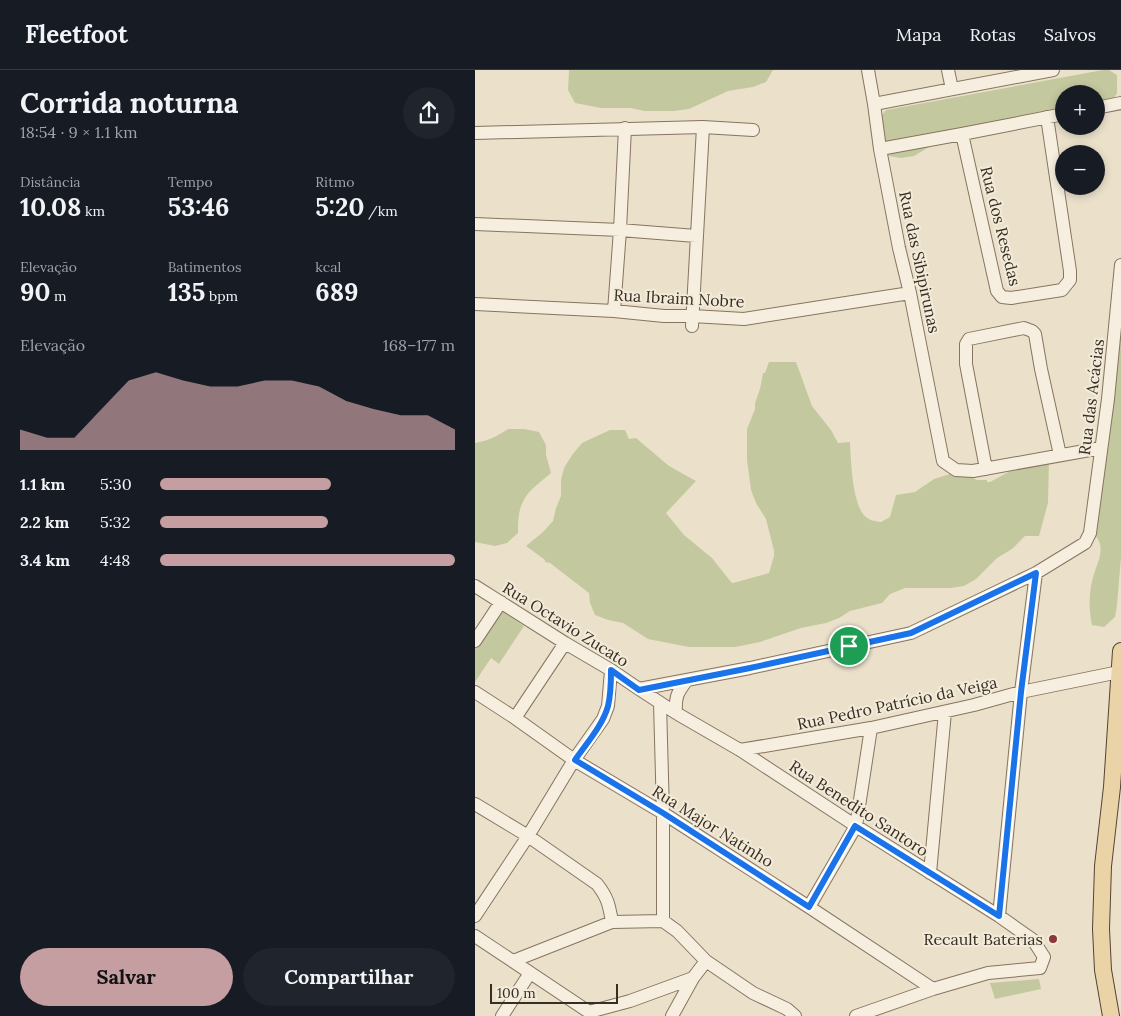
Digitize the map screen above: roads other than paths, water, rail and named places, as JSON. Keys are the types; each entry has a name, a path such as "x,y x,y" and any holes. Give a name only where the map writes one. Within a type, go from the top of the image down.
{"main road":[{"path":"1111,1016 1103,970 1101,929 1103,866 1112,787 1121,651"}],"street":[{"name":"Rua das Sibipirunas","path":"868,70 880,149 899,248 910,293 943,460 956,470 973,471 985,469"},
{"path":"948,70 951,89"},
{"path":"874,104 1053,70"},
{"path":"1105,106 1121,103"},
{"path":"880,149 1055,116"},
{"name":"Rua dos Resedas","path":"962,134 997,291 1002,297 1011,298 1062,290 1070,280 1070,271 1047,117"},
{"path":"692,321 703,126"},
{"path":"475,133 703,126 753,130"},
{"path":"614,311 625,128"},
{"path":"475,224 620,230 696,236"},
{"name":"Rua das Acácias","path":"1036,573 1085,543 1090,533 1108,399 1121,265"},
{"name":"Rua Ibraim Nobre","path":"475,304 614,311 692,321 744,319 910,293"},
{"path":"1060,455 1035,334 1024,328 969,339 966,344 966,364 985,469 1101,448"},
{"path":"639,690 911,633 1036,573"},
{"path":"999,916 1021,692 1036,573"},
{"name":"Rua Octavio Zucato","path":"475,586 611,670 639,690"},
{"path":"475,641 501,602"},
{"path":"515,718 565,643"},
{"path":"475,916 575,760 603,720 610,694 611,670"},
{"name":"Rua Pedro Patrício da Veiga","path":"740,750 871,728 945,712 1021,692 1119,672"},
{"path":"676,713 676,697 687,680"},
{"name":"Rua Benedito Santoro","path":"639,690 740,750 855,826 999,916 1033,940 1043,958 1040,968 988,973 933,989"},
{"name":"Rua Major Natinho","path":"475,692 575,760 663,813 933,989"},
{"path":"660,703 663,921"},
{"path":"930,873 945,712"},
{"path":"809,907 855,826 871,728"},
{"path":"475,804 528,836 597,884 605,893 612,922"},
{"path":"513,961 612,922 663,921 677,931 706,961 753,993 787,1009 795,1016"},
{"path":"475,936 588,1014 693,978"},
{"path":"672,1016 693,978 706,961"},
{"path":"502,1016 530,973"},
{"path":"856,1016 874,1013 933,989"}],"place":[{"name":"Recault Baterias","path":"1053,939"}]}
